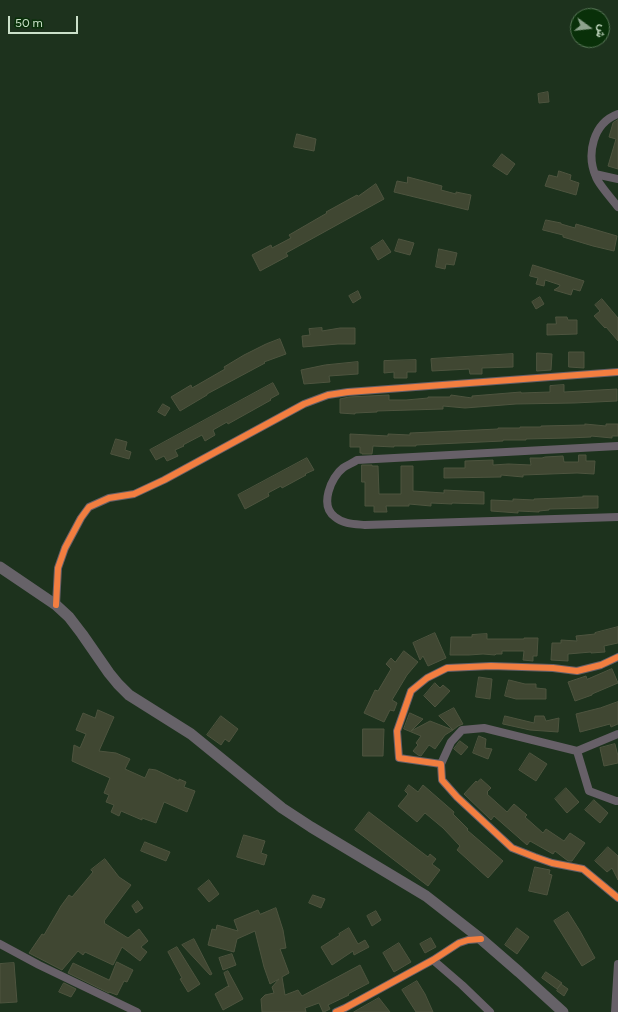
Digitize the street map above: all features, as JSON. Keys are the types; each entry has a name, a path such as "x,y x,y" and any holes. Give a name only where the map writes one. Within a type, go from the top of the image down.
{"main road":[{"path":"0,567 56,606 69,617 118,684 129,695 191,734 282,808 426,896 481,939 563,1012"}],"street":[{"path":"618,114 603,122 595,135 592,151 592,164 596,178 618,207"},
{"path":"595,174 618,179"},
{"path":"56,606 58,568 65,548 81,518 90,507 110,498 134,494 164,480 304,404 328,395 348,392 618,372"},
{"path":"618,446 357,460 335,476 330,487 328,510 334,517 342,521 365,525 618,518"},
{"path":"442,764 399,758 397,731 411,691 427,678 447,668 491,666 554,668 577,671 601,665 618,657"},
{"path":"618,734 577,751 484,728 462,730 450,742 442,764 442,780 456,797 512,848 535,857 583,869 618,898"},
{"path":"577,751 589,792 618,801"},
{"path":"336,1012 433,960 459,943 468,940 481,939"},
{"path":"0,944 39,965 136,1012"},
{"path":"433,960 490,1012"},
{"path":"615,1012 618,964"}],"building":[{"path":"548,92 549,102 539,103 538,94"},
{"path":"618,120 618,169 608,166 616,139 609,137 613,123"},
{"path":"297,134 316,139 314,151 294,147"},
{"path":"502,154 515,164 507,175 493,166"},
{"path":"559,171 571,175 570,180 579,183 576,195 545,186 549,175 557,177"},
{"path":"408,177 442,186 441,190 456,194 456,192 471,195 468,210 394,192 397,181 407,183"},
{"path":"376,184 384,199 286,253 288,256 260,271 252,255 271,245 272,248 291,238 289,235 327,213 326,212 357,195 358,196"},
{"path":"546,220 575,228 576,224 617,236 614,251 543,230"},
{"path":"399,239 414,243 410,255 395,251"},
{"path":"383,240 391,252 378,260 371,248"},
{"path":"439,249 457,253 454,265 446,264 445,269 436,267"},
{"path":"533,265 584,281 580,291 573,289 571,295 554,290 560,285 545,280 544,286 536,284 538,278 530,276"},
{"path":"358,291 361,298 353,303 349,296"},
{"path":"540,297 544,304 536,309 532,302"},
{"path":"602,299 618,318 618,341 594,316 600,311 595,305"},
{"path":"556,317 567,317 568,320 577,320 577,334 547,335 547,324 556,324"},
{"path":"322,328 322,331 340,328 355,328 355,344 303,347 302,336 310,335 309,329"},
{"path":"280,339 286,354 264,362 265,363 207,394 180,411 171,397 191,385 192,388 206,380 225,369 224,367 244,355"},
{"path":"569,352 584,352 584,368 569,367"},
{"path":"537,353 552,354 551,370 537,371"},
{"path":"513,354 513,367 482,368 482,374 470,374 469,369 432,371 431,359"},
{"path":"416,360 416,372 407,372 407,378 394,378 394,372 384,373 384,361"},
{"path":"358,362 358,374 329,376 330,382 304,384 301,370 325,365"},
{"path":"273,383 279,394 228,424 227,422 213,430 215,435 205,441 202,435 183,445 184,446 175,450 178,456 167,461 164,456 156,460 150,450"},
{"path":"564,385 564,392 617,389 617,401 516,404 465,408 443,406 443,409 377,411 355,414 340,413 340,399 349,397 389,395 389,400 406,400 428,397 450,397 451,395 472,398 472,396 521,392 550,392 550,386"},
{"path":"163,404 170,408 165,416 158,412"},
{"path":"585,424 606,426 606,424 618,424 618,436 612,436 612,438 591,436 394,447 373,446 372,454 360,453 360,447 350,447 350,434 388,436 388,434 410,435 410,433"},
{"path":"116,439 127,442 125,450 131,452 129,459 111,454"},
{"path":"579,455 586,455 586,461 595,461 594,474 577,473 523,475 523,477 501,475 501,477 444,478 444,468 465,468 465,461 493,460 493,465 531,465 530,458 563,456 564,462 578,462"},
{"path":"307,458 314,470 282,488 281,486 268,493 269,496 245,509 238,495"},
{"path":"362,465 378,466 379,494 401,494 401,466 413,466 413,491 444,493 444,490 484,492 484,504 431,503 431,506 409,504 409,506 386,506 387,512 374,512 374,506 365,506 365,482 362,482"},
{"path":"598,496 598,508 549,509 539,512 518,511 518,513 491,511 491,500 513,501 513,499 534,500"},
{"path":"618,627 618,643 604,646 605,652 568,654 568,661 551,660 552,643 561,643 561,640 577,641 576,636 595,634"},
{"path":"435,633 446,658 428,666 423,656 420,660 413,643"},
{"path":"487,634 487,639 538,638 537,656 533,656 533,661 523,660 524,651 502,651 502,654 495,655 450,655 451,637 472,637 472,635"},
{"path":"404,651 418,662 407,675 392,700 397,703 394,711 390,710 384,722 364,713 375,690 378,691 391,669 386,664 391,658 395,662"},
{"path":"612,669 618,683 575,701 568,682 586,676 587,679"},
{"path":"479,677 492,679 490,699 476,697"},
{"path":"509,680 525,684 536,684 536,688 546,689 546,699 516,699 505,696"},
{"path":"435,683 440,688 443,685 450,691 435,707 424,696"},
{"path":"618,702 618,724 611,727 610,724 580,732 576,714"},
{"path":"454,708 463,724 453,730 439,716"},
{"path":"98,710 114,717 99,751 116,753 130,759 125,769 145,778 149,769 156,770 179,781 179,779 186,782 184,787 195,791 187,812 164,802 156,823 142,818 142,820 121,811 119,816 111,812 114,805 106,802 109,795 104,793 110,778 72,761 74,745 80,748 86,734 76,730 83,713 95,718"},
{"path":"410,713 423,719 411,731 430,721 453,730 445,735 435,749 429,745 421,756 418,755 413,751 418,745 416,743 421,736 404,729"},
{"path":"221,716 238,729 229,742 225,739 221,745 207,735"},
{"path":"505,716 534,723 535,716 544,716 546,721 559,718 558,732 530,730 503,724"},
{"path":"363,729 384,729 383,756 363,756"},
{"path":"479,736 486,739 485,748 492,749 488,759 473,753"},
{"path":"460,741 468,747 461,755 454,749"},
{"path":"615,744 618,763 604,766 600,748"},
{"path":"530,753 547,764 536,781 519,770"},
{"path":"481,779 491,788 487,794 507,812 514,804 527,815 525,817 543,833 546,829 564,841 570,833 585,843 572,861 568,861 555,851 553,854 530,841 527,845 494,816 491,820 464,794 476,781 477,782"},
{"path":"409,785 418,792 423,785 454,812 453,814 468,829 467,830 503,861 488,878 457,850 460,846 443,828 425,813 417,822 398,806 408,794 405,791"},
{"path":"566,788 579,802 567,813 555,799"},
{"path":"594,800 608,813 600,823 585,810"},
{"path":"369,812 428,857 430,854 436,859 432,864 440,870 428,886 355,830"},
{"path":"244,835 265,841 261,853 267,855 264,865 237,857"},
{"path":"145,842 170,852 166,861 141,851"},
{"path":"608,847 618,856 618,880 612,868 607,872 595,861"},
{"path":"105,859 119,877 131,885 104,923 128,938 139,929 148,941 141,947 147,952 140,961 122,947 113,965 85,952 83,955 78,951 62,970 29,953 42,934 44,935 69,895 72,897 93,872 91,870"},
{"path":"535,867 550,870 549,874 552,875 547,895 529,891"},
{"path":"209,880 219,894 209,902 198,889"},
{"path":"313,895 325,899 321,908 309,903"},
{"path":"138,901 143,908 136,913 132,906"},
{"path":"276,908 283,930 286,948 280,949 289,973 282,977 285,995 298,990 302,996 360,965 369,983 328,1005 330,1009 324,1012 319,1003 305,1008 306,1012 262,1012 261,999 265,995 274,993 272,987 279,979 270,984 255,931 237,939 234,952 208,945 212,929 216,930 217,925 238,931 234,920 258,910 260,914"},
{"path":"376,911 381,920 372,926 367,916"},
{"path":"568,912 595,958 582,966 554,921"},
{"path":"349,928 358,944 365,940 369,947 354,955 353,951 332,965 321,947"},
{"path":"517,928 529,937 517,954 505,945"},
{"path":"431,938 436,947 425,953 420,944"},
{"path":"194,939 212,974 210,975 182,945"},
{"path":"399,943 411,962 394,972 383,953"},
{"path":"177,947 200,984 188,992 180,979 182,978 168,952"},
{"path":"232,954 236,965 223,970 219,958"},
{"path":"117,962 133,970 127,982 124,981 117,995 109,993 68,973 73,963 109,980"},
{"path":"14,963 17,1002 0,1003 0,964"},
{"path":"228,971 243,999 223,1010 215,994 228,986 229,987 224,973"},
{"path":"546,972 562,983 557,989 542,978"},
{"path":"417,981 433,1012 416,1012 402,990"},
{"path":"64,983 76,989 71,997 59,992"},
{"path":"561,984 568,989 564,996 557,991"},
{"path":"379,998 390,1012 354,1012"}],"cycle path":[{"path":"56,605 58,568 65,548 81,518 89,507 109,498 134,494 164,480 304,404 328,395 348,392 618,372"},
{"path":"618,657 601,665 577,671 553,668 491,666 447,668 427,678 411,691 397,731 399,758 441,764 442,780 457,797 512,848 552,863 583,869 618,898"},
{"path":"336,1012 433,960 459,943 468,940 481,939"}]}
